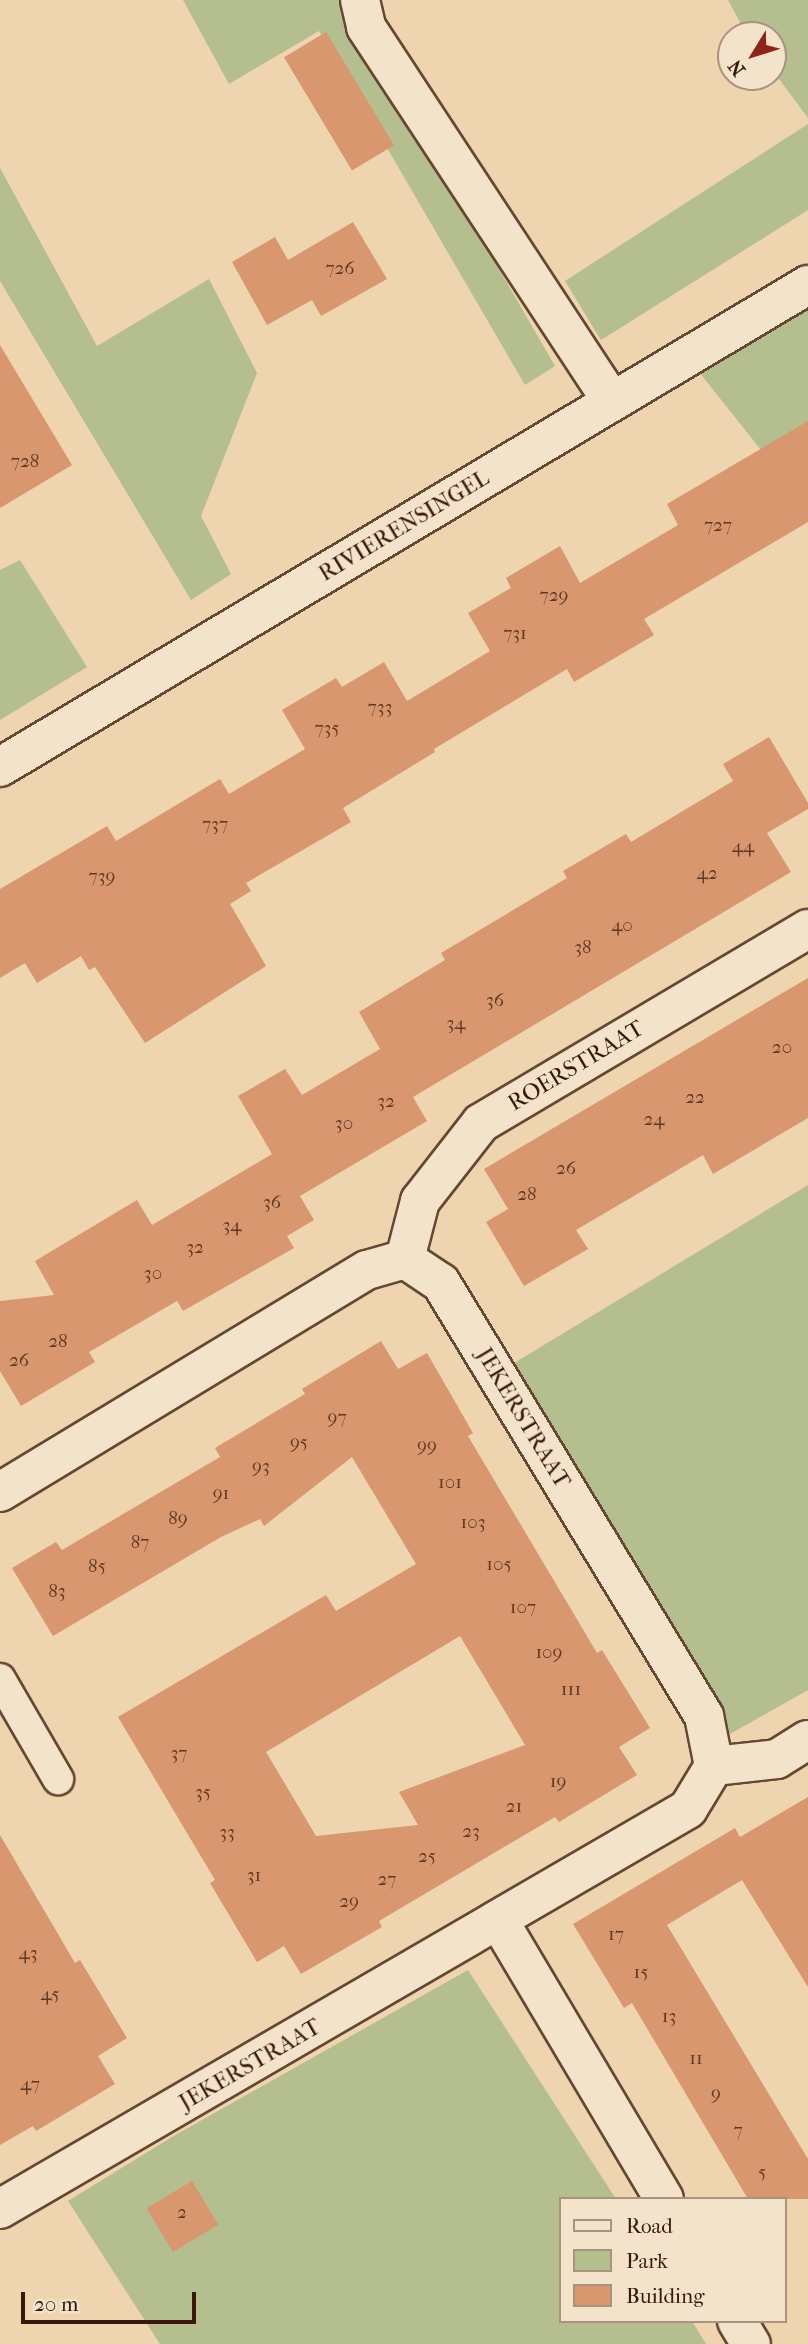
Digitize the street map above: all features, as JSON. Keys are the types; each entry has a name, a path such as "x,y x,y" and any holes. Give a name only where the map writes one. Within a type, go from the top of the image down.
{"street":[{"path":"360,0 366,27 612,402"},
{"name":"RIVIERENSINGEL","path":"0,767 808,285"},
{"name":"ROERSTRAAT","path":"405,1259 420,1201 481,1123 808,929"},
{"path":"0,1492 367,1270 405,1259"},
{"name":"JEKERSTRAAT","path":"0,2209 499,1921 688,1808 714,1766 704,1716 477,1341 441,1283 405,1259"},
{"path":"714,1766 777,1759 808,1740"},
{"path":"499,1921 663,2197"},
{"path":"738,2323 751,2344"}],"lane":[{"path":"0,1679 58,1779"}],"green space":[{"path":"183,0 343,0 555,366 525,385 319,31 229,84"},
{"path":"728,0 808,0 808,118 787,90 787,21 739,21"},
{"path":"808,124 808,210 601,340 565,281"},
{"path":"0,168 97,346 209,279 257,373 201,516 231,574 191,600 0,281"},
{"path":"808,298 808,515 773,465 695,367"},
{"path":"20,560 87,667 0,720 0,570"},
{"path":"808,1185 808,1690 730,1734 506,1368"},
{"path":"468,1970 615,2197 560,2197 560,2323 693,2323 706,2344 160,2344 68,2201 172,2137"}],"building":[{"path":"326,32 394,145 352,170 284,57"},
{"path":"353,222 387,279 321,316 312,300 267,325 232,262 275,237 288,260"},
{"path":"0,345 72,465 0,508"},
{"path":"808,421 808,522 644,619 654,635 574,682 567,669 434,749 435,752 343,808 351,822 246,883 251,891 230,904 266,966 145,1043 95,967 89,970 81,956 37,983 25,963 0,978 0,889 107,826 116,841 220,779 229,794 305,749 282,710 336,678 342,687 384,662 407,701 490,651 468,613 511,588 506,578 560,546 580,583 678,525 667,504"},
{"path":"769,737 808,803 808,809 767,833 791,872 413,1097 427,1121 300,1196 314,1220 287,1236 294,1248 183,1311 177,1301 89,1352 95,1362 21,1406 0,1371 0,1301 54,1295 35,1261 137,1200 152,1225 272,1154 238,1096 285,1069 302,1095 380,1049 359,1012 445,960 441,953 567,878 563,871 626,834 631,842 733,781 723,764"},
{"path":"808,978 808,1118 713,1174 703,1155 576,1230 588,1249 524,1286 486,1222 508,1209 484,1169"},
{"path":"381,1341 398,1369 427,1353 473,1433 468,1436 597,1653 602,1650 650,1728 619,1747 637,1775 559,1822 555,1817 379,1921 382,1927 301,1974 284,1946 257,1962 210,1883 215,1880 118,1717 326,1595 336,1611 416,1564 352,1457 264,1526 260,1519 221,1537 53,1636 12,1568 56,1542 62,1550 220,1457 215,1448 305,1394 302,1389","holes":["460,1636 525,1745 399,1792 418,1825 316,1836 266,1752"]},
{"path":"808,1797 808,1987 742,1880 667,1925 808,2159 808,2199 747,2197 632,2003 624,2008 573,1924 735,1828 740,1837"},
{"path":"0,1835 75,1963 80,1960 127,2038 98,2056 115,2084 36,2131 33,2126 0,2145"},
{"path":"192,2181 218,2225 173,2252 147,2208"}]}
